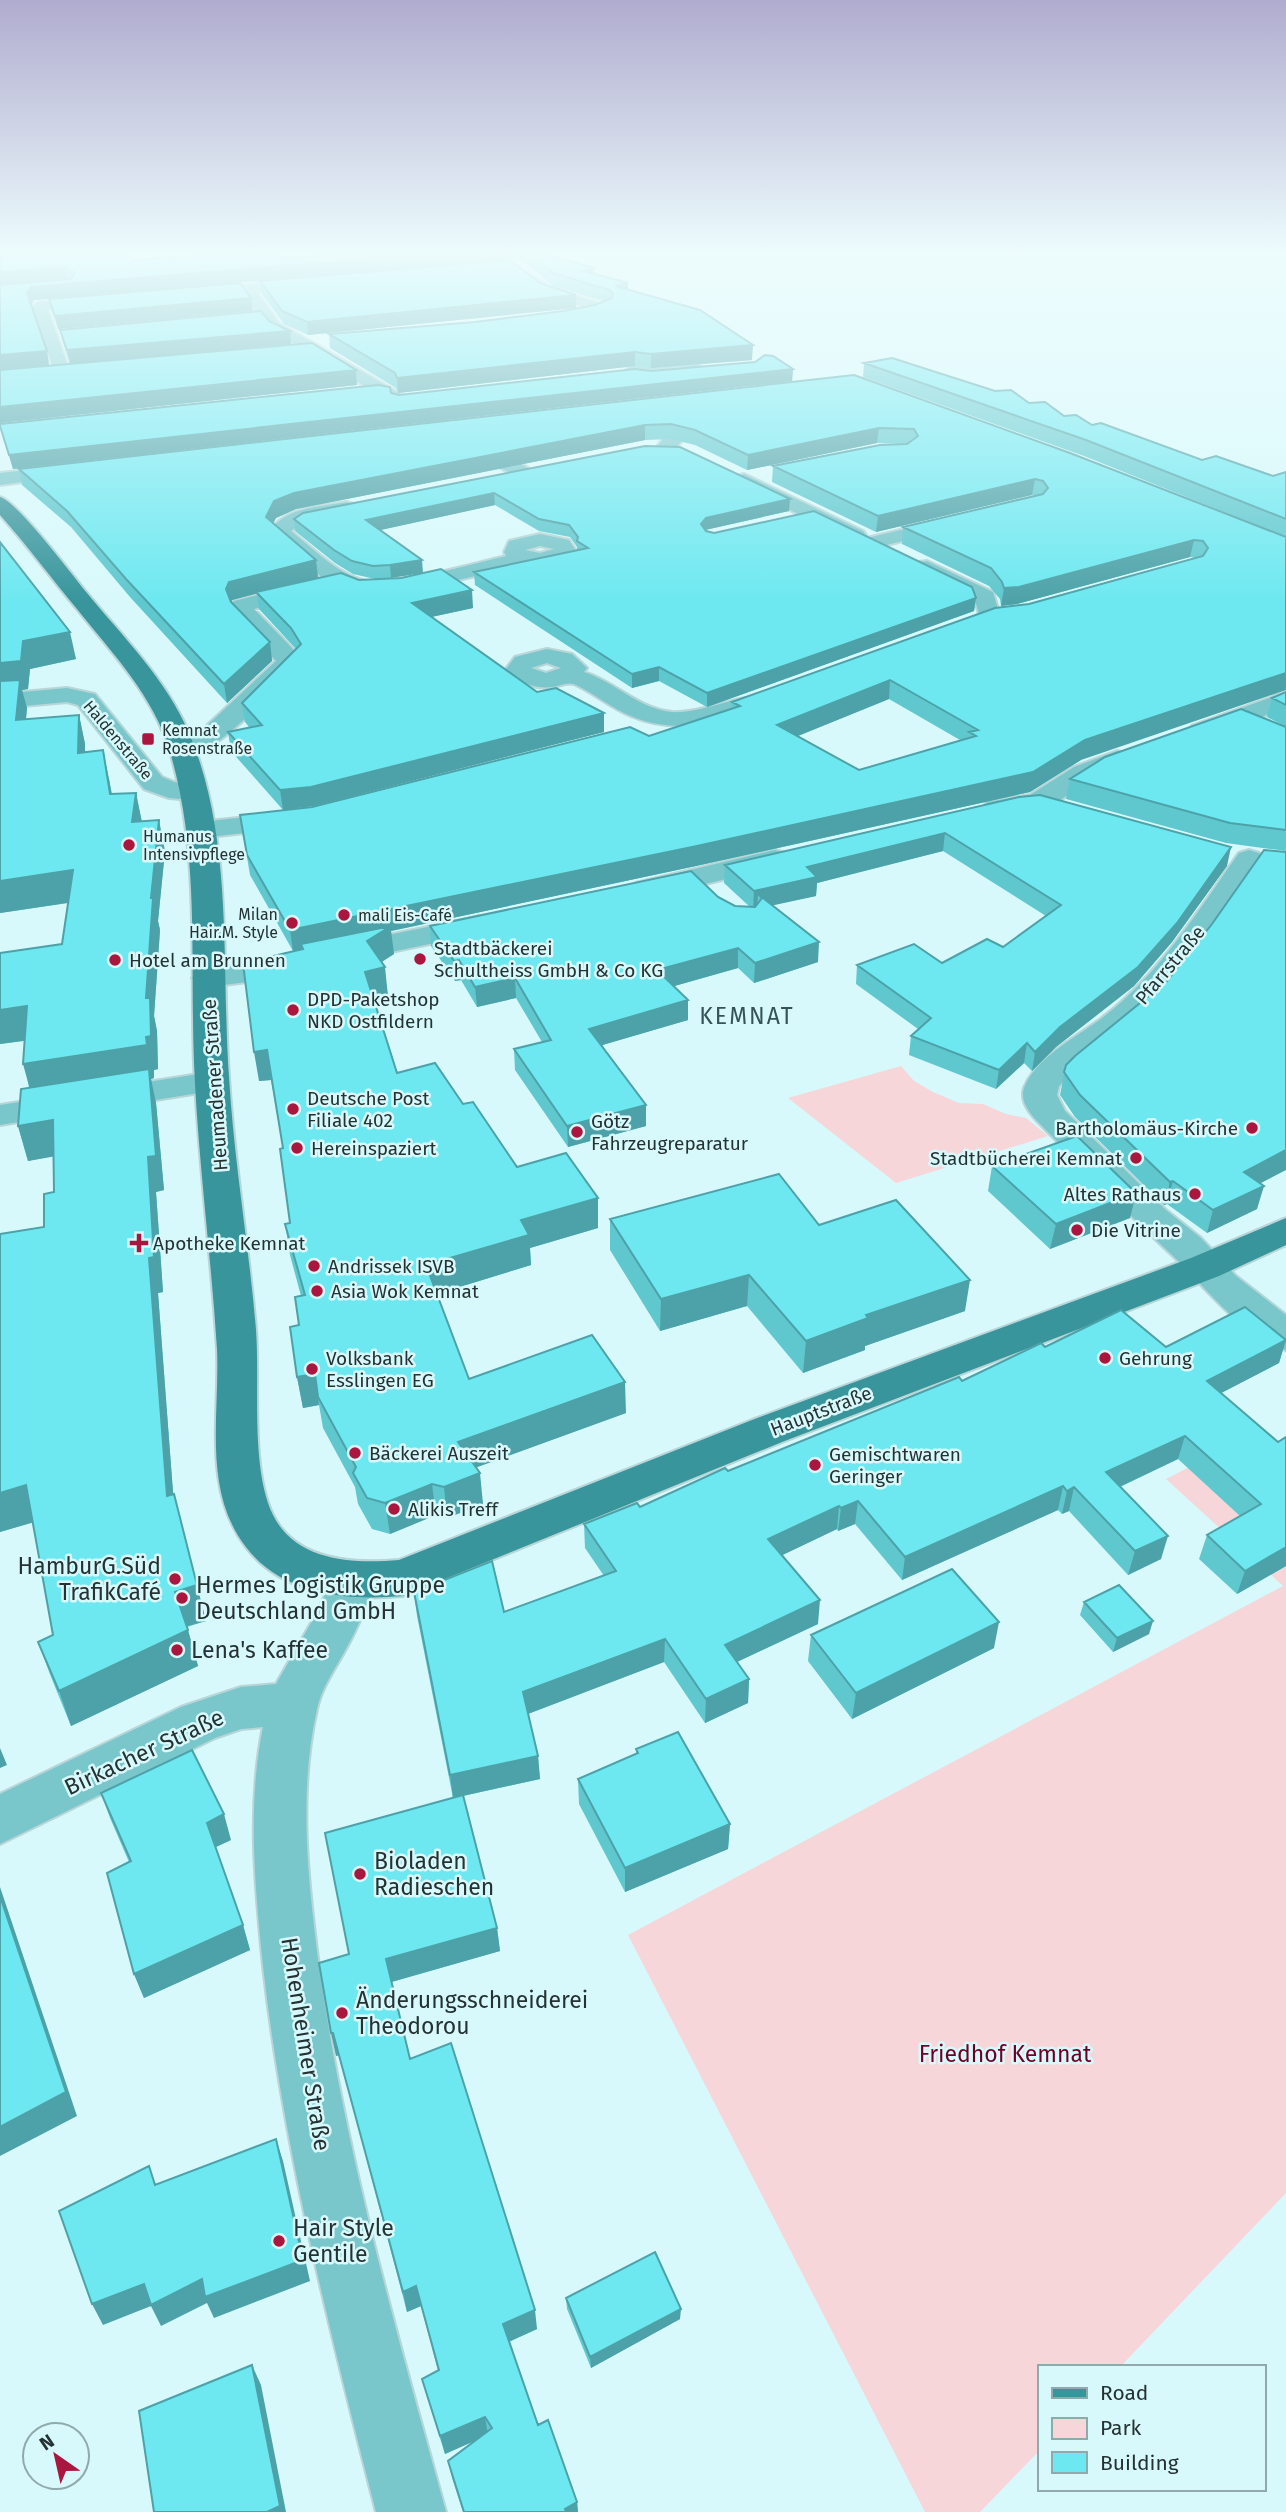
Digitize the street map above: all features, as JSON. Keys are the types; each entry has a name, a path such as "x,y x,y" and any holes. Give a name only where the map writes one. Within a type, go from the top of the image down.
{"main road":[{"name":"Heumadener Straße","path":"0,503 134,664 171,721 184,752 201,830 212,1082 234,1299 239,1382 236,1452 241,1480 259,1532 279,1553 313,1572 354,1580"},
{"name":"Hauptstraße","path":"354,1580 403,1578 767,1432 1205,1267 1286,1230"}],"street":[{"path":"346,368 447,428 530,470 495,478"},
{"path":"44,374 81,370"},
{"path":"628,375 719,371"},
{"path":"356,393 383,390"},
{"path":"400,400 432,397"},
{"path":"627,407 665,406 637,417 672,437 672,442 655,449 687,452"},
{"path":"425,431 475,425"},
{"path":"721,469 980,593 997,616 965,627"},
{"path":"0,479 82,470"},
{"path":"743,480 777,472"},
{"path":"371,503 297,518 281,527 283,536 343,581 361,588 384,589 526,558"},
{"path":"783,522 814,515"},
{"path":"874,542 980,517"},
{"path":"184,752 208,738 289,662 284,653 244,613 242,606 343,581"},
{"path":"568,675 590,681 640,713 676,720"},
{"path":"626,737 676,720 713,717 780,693"},
{"name":"Haldenstraße","path":"0,701 66,695 86,699 153,783 169,790 193,792"},
{"path":"1176,739 1286,699"},
{"path":"1240,717 1268,730"},
{"path":"1038,802 1083,773 1139,751"},
{"path":"965,815 1038,802 1073,811"},
{"path":"201,830 321,815"},
{"path":"617,895 801,853"},
{"name":"Pfarrstraße","path":"1205,1267 1053,1118 1042,1105 1040,1089 1050,1075 1131,1011 1165,976 1189,947 1250,858"},
{"path":"697,878 724,902"},
{"path":"208,978 247,974 510,919"},
{"path":"0,1115 212,1082"},
{"path":"1205,1267 1222,1285 1286,1336"},
{"name":"Hohenheimer Straße","path":"354,1580 335,1624 309,1667 293,1704 284,1745 280,1806 282,1869 294,1996 308,2087 411,2512"},
{"name":"Birkacher Straße","path":"0,1820 200,1723 241,1708 293,1704"}],"green space":[{"path":"901,1066 914,1081 933,1092 959,1103 983,1104 1006,1114 1026,1118 1048,1136 896,1183 788,1098"},
{"name":"Friedhof Kemnat","path":"1263,1429 1286,1448 1286,2193 1122,2365 1038,2365 1038,2452 980,2512 925,2512 628,1935 1283,1586 1166,1479"}],"building":[{"path":"353,368 356,370 0,407 0,370"},
{"path":"387,368 486,368 397,378 395,373"},
{"path":"683,368 793,369 9,455 0,426 378,385 390,387 391,393 399,395 635,369 651,371"},
{"path":"879,368 924,368 995,391 1011,390 1029,403 1045,402 1064,416 1076,415 1092,425 1101,423 1202,460 1216,456 1273,476 1286,472 1286,519 1086,440"},
{"path":"854,375 1070,453 1286,537 1286,673 1085,740 1033,772 697,846 290,930 247,855 240,815 312,807 630,727 649,736 740,706 732,702 995,608 1029,604 1203,556 1208,548 1203,541 1194,540 1019,587 1004,588 991,568 903,527 1043,494 1048,488 1043,481 1035,479 878,516 773,466 880,445 907,444 918,436 914,429 879,428 748,455 695,430 671,424 645,425 294,493 274,501 266,517 316,560 229,582 226,589 231,602 270,642 224,684 67,511 19,469","holes":["890,680 978,730 969,732 976,736 859,770 777,725"]},
{"path":"645,446 680,447 790,499 706,518 701,524 706,531 714,533 814,511 972,587 976,598 707,693 659,667 632,674 474,572 588,548 577,541 578,537 569,525 539,519 494,493 366,520 422,560 390,565 373,566 352,561 294,519 303,513"},
{"path":"0,542 70,632 23,641 21,661 0,663"},
{"path":"441,569 472,590 412,603 537,692 556,688 604,713 311,787 280,790 228,732 262,725 242,703 301,644 291,628 256,592 341,573 359,580 401,578"},
{"path":"20,680 16,720 79,715 78,753 103,750 110,794 136,793 132,822 159,820 151,898 146,998 150,998 151,1036 146,1037 147,1045 23,1064 27,1006 0,1010 0,953 62,944 73,870 0,881 0,681"},
{"path":"1286,692 1286,705 1272,698"},
{"path":"1241,709 1286,727 1286,830 1230,823 1070,779 1105,757"},
{"path":"1040,795 1231,847 1177,923 1138,967 1060,1027 1035,1052 1027,1043 999,1070 911,1036 931,1018 857,965 914,944 942,963 987,939 1003,947 1061,905 945,833 807,867 817,877 754,891 725,865 1019,797"},
{"path":"1264,850 1286,852 1286,1150 1244,1172 1264,1186 1213,1210 1173,1181 1170,1182 1080,1095 1064,1072 1066,1065 1075,1056 1167,981 1212,924"},
{"path":"691,871 718,897 735,906 755,907 762,898 758,894 819,942 755,963 738,948 657,970 688,1000 589,1029 646,1105 567,1126 514,1049 551,1040 515,978 475,987 459,960 454,961 430,926"},
{"path":"391,926 367,941 385,967 365,972 397,1073 435,1063 463,1104 473,1102 517,1167 566,1153 598,1198 521,1220 529,1235 426,1265 469,1379 592,1335 625,1382 458,1442 480,1473 444,1487 432,1484 385,1503 367,1498 353,1473 356,1467 318,1397 315,1374 297,1377 290,1327 299,1325 295,1297 305,1295 285,1224 290,1223 280,1149 283,1148 267,1050 254,1052 243,963 303,949 301,944"},
{"path":"149,1069 156,1156 148,1157 154,1257 149,1258 167,1496 174,1494 197,1585 175,1592 188,1630 59,1691 38,1642 53,1635 26,1485 0,1493 0,1234 44,1227 44,1194 54,1192 53,1120 18,1126 21,1089"},
{"path":"1077,1136 1136,1193 1056,1224 992,1166"},
{"path":"779,1174 819,1225 896,1200 970,1280 866,1315 868,1318 806,1341 749,1275 661,1299 610,1219"},
{"path":"1245,1307 1286,1340 1207,1381 1278,1442 1286,1437 1286,1547 1245,1571 1207,1535 1261,1504 1185,1436 1106,1472 1168,1536 1135,1551 1074,1487 1067,1491 1063,1486 905,1557 858,1501 841,1508 839,1506 768,1539 820,1600 725,1645 749,1679 706,1699 665,1639 523,1692 538,1756 450,1775 414,1592 492,1561 504,1612 616,1571 584,1524 637,1503 640,1507 725,1468 728,1471 959,1377 962,1381 1041,1343 1045,1347 1121,1310 1166,1347"},
{"path":"952,1569 999,1622 856,1693 811,1635"},
{"path":"1119,1585 1153,1621 1117,1638 1084,1602"},
{"path":"678,1732 730,1824 625,1868 578,1779 638,1753 636,1749"},
{"path":"192,1750 224,1814 207,1823 243,1925 134,1974 107,1873 131,1861 101,1793"},
{"path":"463,1795 497,1928 386,1959 410,2059 451,2043 535,2310 503,2324 538,2425 548,2420 577,2502 565,2509 566,2512 464,2512 448,2461 492,2428 485,2417 440,2436 422,2379 439,2370 416,2286 403,2292 331,2033 319,1963 349,1954 325,1833"},
{"path":"0,1896 66,2092 0,2127"},
{"path":"276,2139 303,2260 205,2297 202,2279 151,2305 144,2284 92,2304 59,2211 149,2166 155,2185"},
{"path":"655,2252 681,2309 590,2357 566,2298"},
{"path":"252,2365 280,2506 267,2512 154,2512 139,2411"}],"place":[{"name":"Kemnat Rosenstraße","path":"148,739"},
{"name":"Humanus Intensivpflege","path":"129,845"},
{"name":"mali Eis-Café","path":"344,915"},
{"name":"Milan Hair.M. Style","path":"292,923"},
{"name":"Stadtbäckerei Schultheiss GmbH & Co KG","path":"420,959"},
{"name":"Hotel am Brunnen","path":"115,960"},
{"name":"DPD-Paketshop NKD Ostfildern","path":"293,1010"},
{"name":"Deutsche Post Filiale 402","path":"293,1109"},
{"name":"Bartholomäus-Kirche","path":"1252,1128"},
{"name":"Götz Fahrzeugreparatur","path":"577,1132"},
{"name":"Hereinspaziert","path":"297,1148"},
{"name":"Stadtbücherei Kemnat","path":"1136,1158"},
{"name":"Altes Rathaus","path":"1195,1194"},
{"name":"Die Vitrine","path":"1077,1230"},
{"name":"Apotheke Kemnat","path":"139,1243"},
{"name":"Andrissek ISVB","path":"314,1266"},
{"name":"Asia Wok Kemnat","path":"317,1291"},
{"name":"Gehrung","path":"1105,1358"},
{"name":"Volksbank Esslingen EG","path":"312,1369"},
{"name":"Bäckerei Auszeit","path":"355,1453"},
{"name":"Gemischtwaren Geringer","path":"815,1465"},
{"name":"Alikis Treff","path":"394,1509"},
{"name":"HamburG.Süd TrafikCafé","path":"175,1579"},
{"name":"Hermes Logistik Gruppe Deutschland GmbH","path":"182,1598"},
{"name":"Lena's Kaffee","path":"177,1650"},
{"name":"Bioladen Radieschen","path":"360,1874"},
{"name":"Änderungsschneiderei Theodorou","path":"342,2013"},
{"name":"Hair Style Gentile","path":"279,2241"}],"district":[{"name":"KEMNAT","path":"747,1016"}]}
